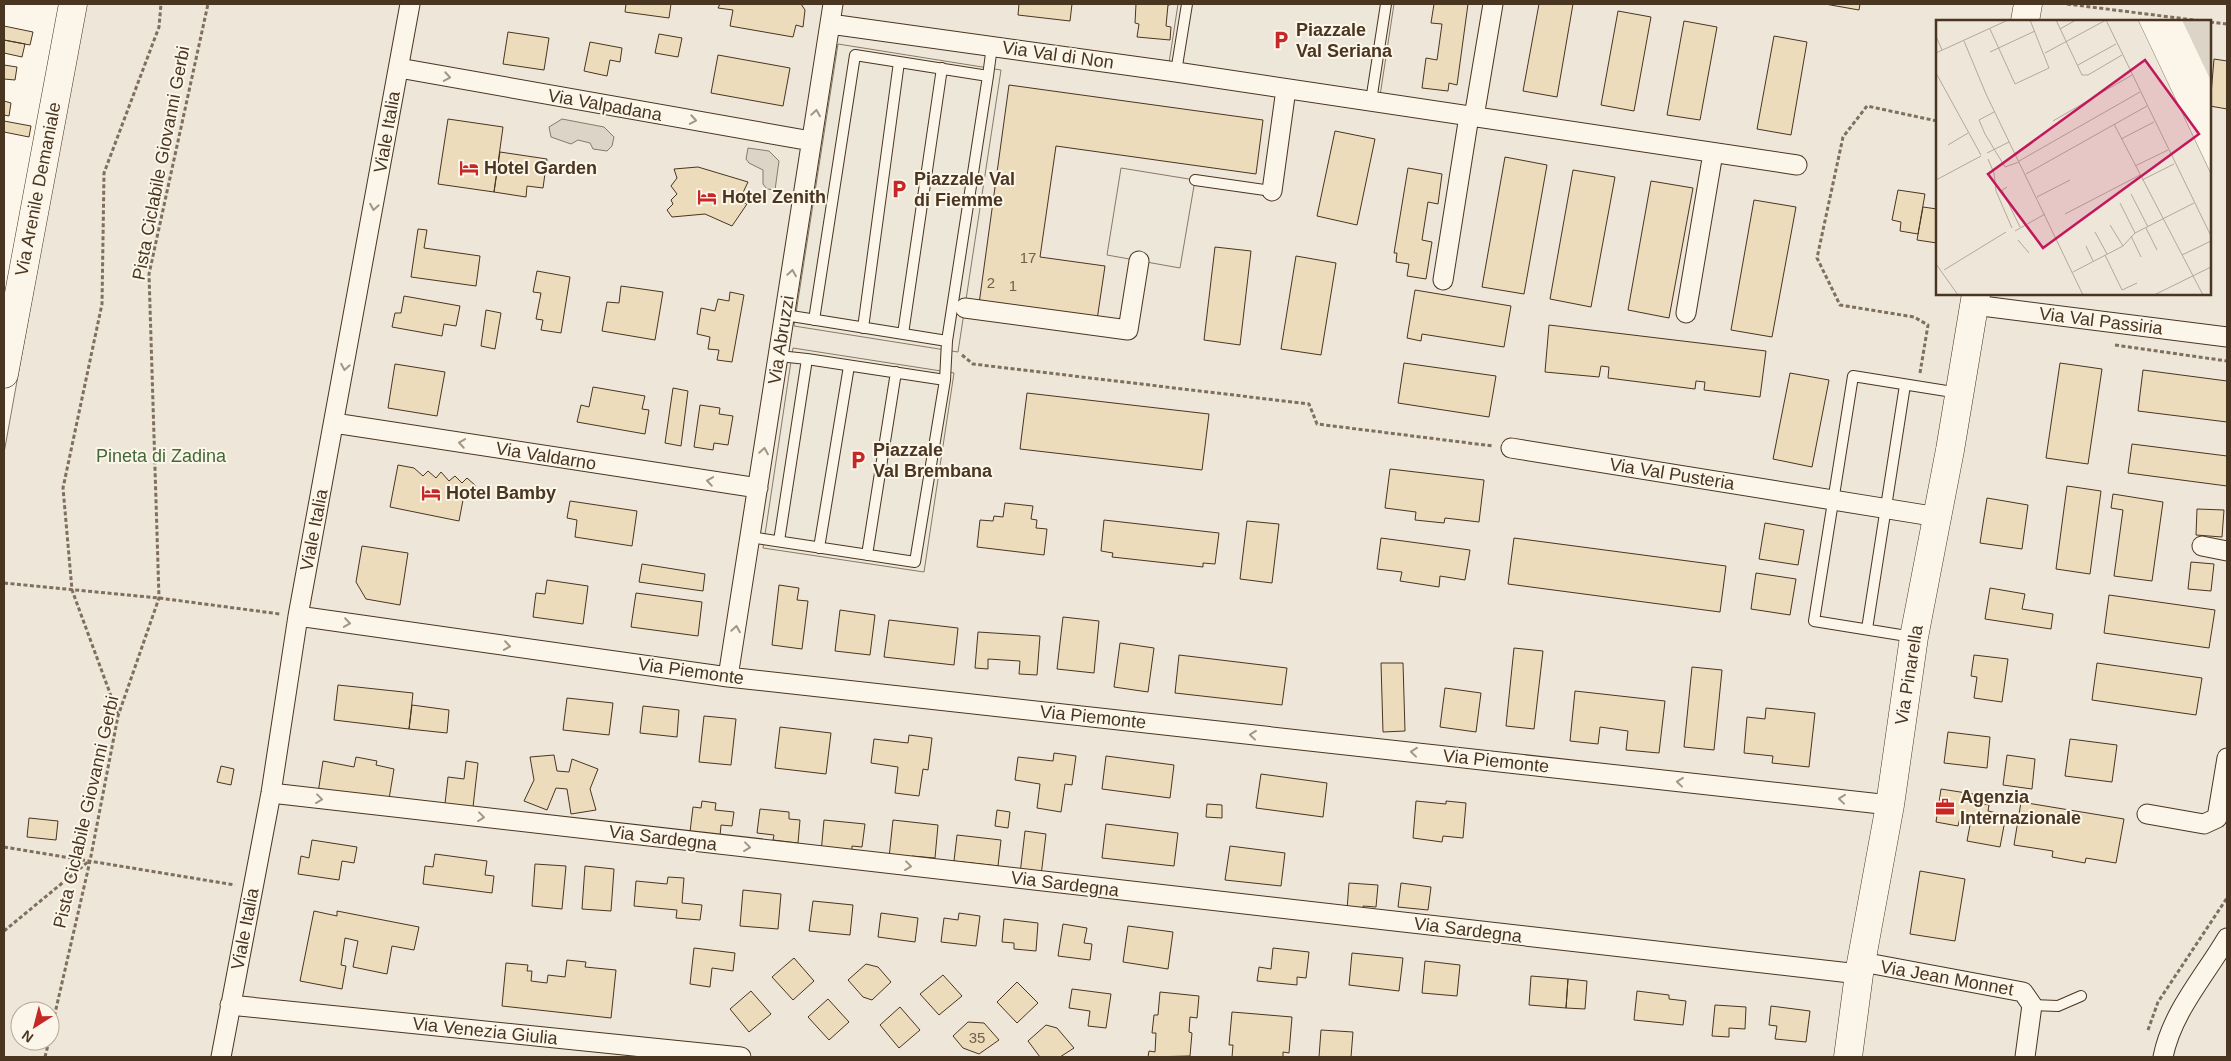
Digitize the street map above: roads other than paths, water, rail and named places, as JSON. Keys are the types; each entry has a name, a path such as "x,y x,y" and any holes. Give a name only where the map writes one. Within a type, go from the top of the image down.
{"street":[{"name":"Via Arenile Demaniale","path":"4,374 72,4"},
{"name":"Viale Italia","path":"221,1057 271,793 298,616 410,4"},
{"name":"Via Abruzzi","path":"728,677 779,356 788,335 785,315 833,4"},
{"path":"1442,280 1493,4"},
{"path":"2025,20 2028,4"},
{"name":"Via Val di Non","path":"830,24 1176,72 1797,166"},
{"name":"Via Valpadana","path":"399,68 812,141"},
{"path":"1272,191 1286,89"},
{"path":"1686,313 1714,153"},
{"path":"965,308 1128,330 1139,261"},
{"name":"Via Val Passiria","path":"1975,299 2227,337"},
{"name":"Via Pinarella","path":"1848,1057 1860,968 1890,805 1914,637 1938,517 1975,299"},
{"name":"Via Valdarno","path":"334,423 758,488"},
{"name":"Via Val Pusteria","path":"1511,448 1938,517"},
{"path":"2202,546 2227,551"},
{"name":"Via Piemonte","path":"298,616 728,677 1890,805"},
{"path":"2147,814 2204,824 2217,818 2227,758"},
{"name":"Via Sardegna","path":"271,793 1860,968"},
{"path":"2163,1057 2177,1016 2227,938"},
{"name":"Via Jean Monnet","path":"1860,968 2023,992 2032,1005 2025,1057"},
{"name":"Via Venezia Giulia","path":"230,1005 741,1057"}],"lane":[{"path":"1176,72 1187,4"},
{"path":"1371,101 1386,4"},
{"path":"750,537 915,562 945,380 947,340 992,46"},
{"path":"814,320 855,55 988,76"},
{"path":"863,328 899,62"},
{"path":"903,334 942,68"},
{"path":"1195,180 1272,191"},
{"path":"785,315 947,340"},
{"path":"779,356 945,380"},
{"path":"779,541 807,360"},
{"path":"819,548 849,366"},
{"path":"867,555 896,372"},
{"path":"1914,637 1814,621 1853,376 1960,394"},
{"path":"1866,629 1905,385"},
{"path":"2032,1005 2058,1006 2081,996"}],"place":[{"name":"Piazzale Val Seriana","path":"1281,40"},
{"name":"Hotel Garden","path":"469,168"},
{"name":"Piazzale Val di Fiemme","path":"899,189"},
{"name":"Hotel Zenith","path":"707,197"},
{"name":"Piazzale Val Brembana","path":"858,460"},
{"name":"Hotel Bamby","path":"431,493"},
{"name":"Agenzia Internazionale","path":"1945,807"}],"park label":[{"name":"Pineta di Zadina","path":"161,456"}]}
